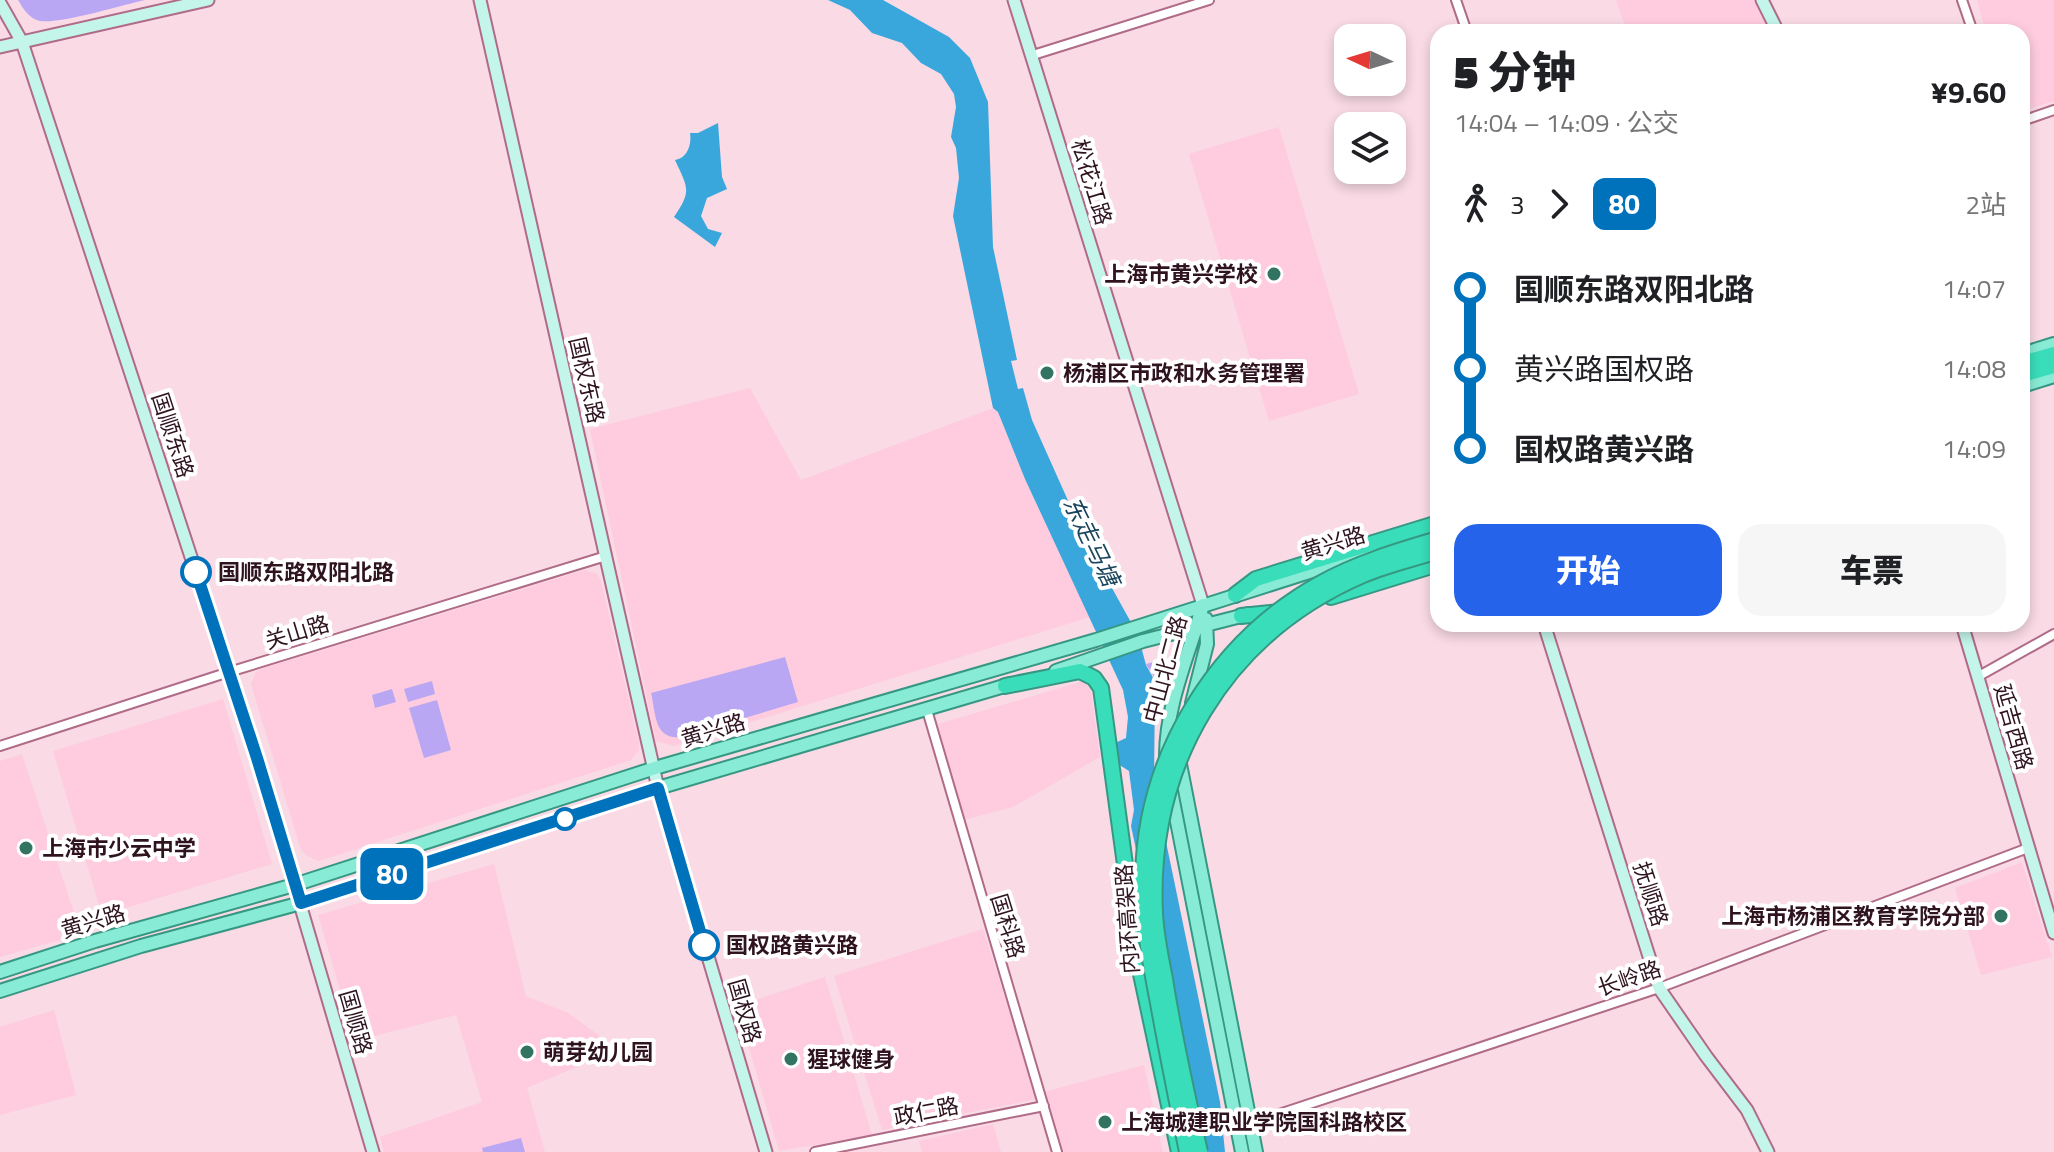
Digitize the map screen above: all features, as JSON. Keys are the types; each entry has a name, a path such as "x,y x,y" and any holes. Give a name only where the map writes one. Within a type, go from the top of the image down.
{"highway":[{"path":"2030,361 2054,354"},
{"path":"2030,373 2054,366"},
{"path":"1235,595 1256,579 1430,525"},
{"name":"内环高架路","path":"1187,1152 1149,959 1144,909 1143,878 1151,806 1164,764 1179,730 1210,680 1235,650 1270,618 1307,592 1342,573 1371,560 1430,542"},
{"name":"内环高架路","path":"1200,1152 1168,997 1155,911 1158,838 1173,773 1201,713 1222,683 1278,625 1294,612 1365,574 1430,554"},
{"path":"1241,616 1293,609 1430,566"},
{"path":"1005,686 1070,672 1086,672 1101,688 1138,960 1179,1152"}],"main road":[{"path":"2030,352 2054,344"},
{"path":"2030,384 2054,376"},
{"name":"黄兴路","path":"0,972 294,885 655,768 1096,640 1430,534"},
{"name":"黄兴路","path":"0,991 141,946 301,903 658,788 927,710 1143,641 1241,616 1430,559"},
{"name":"中山北二路","path":"1203,605 1202,625 1171,710 1166,766 1244,1126 1256,1152"},
{"name":"中山北二路","path":"1202,625 1207,644 1186,722 1180,768 1244,1126 1242,1152"}],"street":[{"path":"0,47 208,0"},
{"name":"国权东路","path":"480,0 655,768"},
{"name":"松花江路","path":"1014,0 1203,605"},
{"path":"1033,55 1209,0"},
{"path":"1456,0 1464,24"},
{"path":"1762,0 1774,24"},
{"path":"1962,0 1970,24"},
{"name":"国顺东路","path":"0,3 22,42 229,672 294,885"},
{"path":"2030,118 2054,110"},
{"name":"关山路","path":"0,746 606,556"},
{"name":"抚顺路","path":"1547,632 1659,988 1747,1110 1768,1152"},
{"name":"延吉西路","path":"1965,632 2054,933"},
{"path":"1979,676 2054,634"},
{"name":"国科路","path":"927,710 1057,1152"},
{"name":"国权路","path":"655,768 658,788 766,1152"},
{"name":"长岭路","path":"1244,1126 1659,988 2028,848"},
{"name":"国顺路","path":"294,885 373,1152"},
{"name":"政仁路","path":"815,1152 1044,1106"}],"shaded area":[{"path":"18,0 145,0 76,17 40,21 27,13"},
{"path":"1616,0 1753,0 1767,24 1624,24"},
{"path":"1977,0 2054,0 2054,101 2030,108 2030,24 1984,24"},
{"name":"上海市黄兴学校","path":"1279,127 1359,394 1269,421 1189,154"},
{"path":"750,388 801,480 993,408 998,412 1025,479 1090,617 674,746 656,741 590,429"},
{"path":"585,570 597,574 601,581 639,743 639,750 631,760 319,861 307,856 301,850 251,684 256,672"},
{"path":"785,657 798,702 681,737 672,737 661,730 651,693"},
{"path":"1161,660 1165,670 1157,707 1156,680 1146,664"},
{"path":"432,681 435,694 408,702 404,689"},
{"path":"1084,681 1091,691 1100,757 1013,807 964,820 938,724"},
{"path":"392,689 396,702 375,708 372,695"},
{"path":"223,699 272,864 102,915 53,751"},
{"path":"437,700 451,750 424,758 409,708"},
{"name":"上海市少云中学","path":"22,754 81,934 0,957 0,761"},
{"name":"上海市杨浦区教育学院分部","path":"2022,862 2052,957 1981,975 1955,888"},
{"path":"494,864 526,996 568,1013 600,1036 574,1068 527,1088 545,1152 384,1152 380,1137 482,1102 456,1015 355,1041 318,915"},
{"path":"983,929 1037,1099 882,1130 834,976"},
{"path":"825,977 872,1135 779,1151 737,1006"},
{"path":"54,1010 76,1095 0,1115 0,1027"},
{"name":"上海城建职业学院国科路校区","path":"1144,1065 1163,1152 1062,1152 1044,1092"},
{"path":"993,1124 1001,1152 922,1152 919,1141"},
{"path":"521,1138 525,1152 483,1152 482,1148"}],"water":[{"name":"东走马塘","path":"828,0 883,0 949,37 970,58 988,102 993,247 1017,360 1011,361 1018,389 1023,388 1032,420 1087,543 1138,635 1146,665 1155,681 1154,784 1220,1102 1225,1152 1201,1152 1131,826 1134,810 1129,771 1118,764 1115,743 1126,738 1128,717 1123,690 1025,479 998,412 993,408 953,216 959,178 956,148 951,137 956,107 954,94 941,74 921,63 902,43 872,33 850,10"},
{"path":"718,123 722,177 727,189 707,198 701,216 708,229 722,233 715,247 674,217 686,195 683,177 675,160 683,157 688,150 690,133 698,133"}],"bus line":[{"name":"80","path":"196,572 301,903 658,788 704,945"}],"place":[{"name":"上海市黄兴学校","path":"1274,274"},
{"name":"杨浦区市政和水务管理署","path":"1047,373"},
{"name":"国顺东路双阳北路","path":"196,572"},
{"name":"上海市少云中学","path":"26,848"},
{"name":"上海市杨浦区教育学院分部","path":"2001,916"},
{"name":"国权路黄兴路","path":"704,945"},
{"name":"萌芽幼儿园","path":"527,1052"},
{"name":"猩球健身","path":"791,1059"},
{"name":"上海城建职业学院国科路校区","path":"1105,1122"}]}
